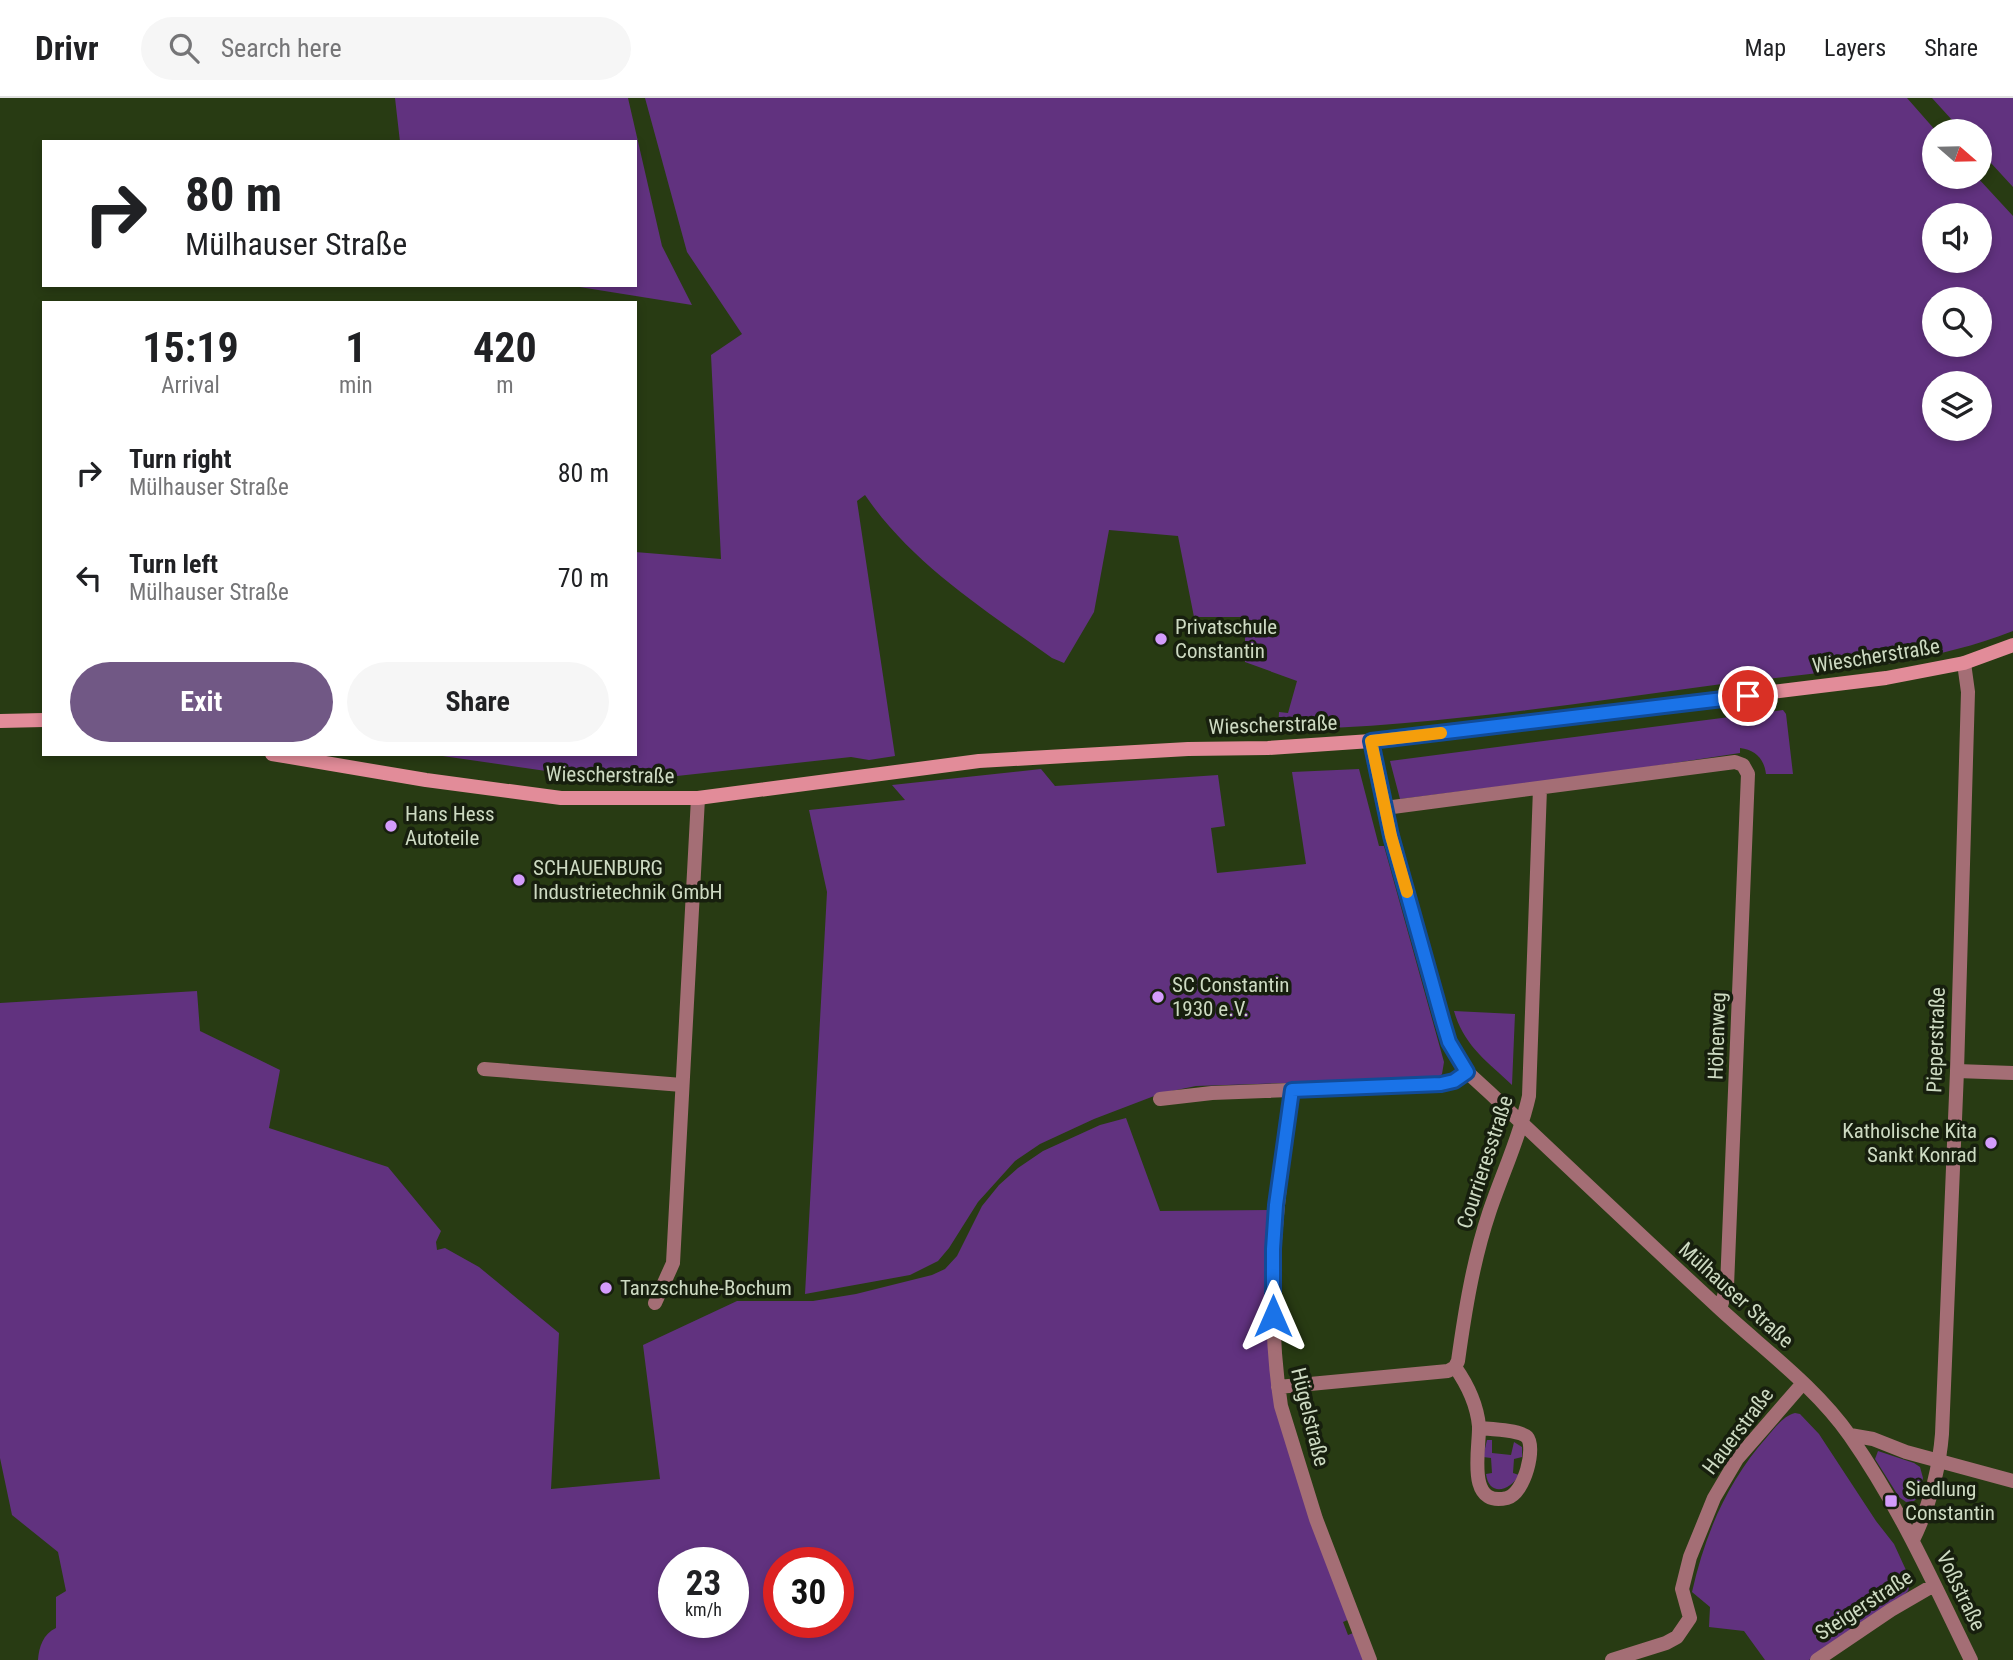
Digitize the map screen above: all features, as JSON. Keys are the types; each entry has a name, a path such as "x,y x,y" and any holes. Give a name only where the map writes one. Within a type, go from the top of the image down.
{"main road":[{"name":"Wiescherstraße","path":"284,756 426,780 561,798 698,798 979,761 1188,748 1268,748 1371,741 1872,680 1964,663 2013,645"},
{"path":"0,721 42,720"}],"street":[{"name":"Pieperstraße","path":"1940,1462 1957,1071 1968,692 1964,663"},
{"name":"Mülhauser Straße","path":"1371,741 1385,808 1443,1022 1449,1042 1467,1072 1803,1384 1850,1435"},
{"name":"Höhenweg","path":"1539,788 1735,762 1743,765 1748,774 1727,1286 1720,1309"},
{"path":"1385,808 1539,788"},
{"name":"Courrieresstraße","path":"1455,1367 1485,1226 1523,1124 1529,1096 1539,788"},
{"name":"Wiescherstraße","path":"655,1303 673,1263 698,798"},
{"path":"484,1069 682,1084"},
{"path":"1957,1071 2013,1073"},
{"path":"1160,1099 1212,1093 1441,1084 1454,1081 1467,1072"},
{"name":"Hügelstraße","path":"1292,1090 1276,1205 1273,1249 1273,1338 1278,1387 1281,1406 1315,1519 1370,1660"},
{"path":"1278,1387 1448,1371 1455,1367 1472,1398 1479,1428 1477,1456 1481,1489 1498,1499 1509,1497 1518,1492 1525,1480 1530,1444 1527,1437 1519,1433 1479,1428"},
{"name":"Hauerstraße","path":"1612,1660 1677,1637 1690,1618 1682,1589 1690,1557 1714,1498 1744,1451 1803,1384"},
{"path":"1850,1435 2013,1481"},
{"name":"Voßstraße","path":"1850,1435 1913,1541 1971,1660"},
{"name":"Voßstraße","path":"1913,1541 1940,1462"},
{"name":"Steigerstraße","path":"1817,1660 1891,1610 1934,1585"}],"shaded area":[{"path":"395,98 628,98 662,246 692,305 580,287 637,287 637,140 400,140"},
{"path":"645,98 1907,98 1925,119 1922,119 1922,189 1988,189 2013,216 2013,631 1942,653 1832,671 1445,719 1278,730 1279,712 1288,713 1297,681 1245,662 1245,617 1194,617 1178,536 1109,530 1094,612 1064,663 1052,658 976,604 927,564 884,520 865,495 857,501 895,756 869,760 851,757 622,782 443,756 637,756 637,552 721,559 711,355 742,334 687,252"},
{"path":"1932,98 2013,98 2013,187 1992,164 1992,119 1951,119"},
{"path":"1783,710 1786,714 1793,774 1766,774 1758,756 1740,748 1740,753 1615,772 1400,799 1390,761"},
{"path":"1041,769 1055,786 1218,775 1225,826 1211,828 1217,873 1306,864 1292,772 1359,769 1379,846 1384,846 1444,1062 1442,1074 1438,1078 1196,1086 1162,1093 1094,1119 1040,1144 1015,1161 978,1202 938,1261 910,1275 805,1294 827,892 809,810 905,800 892,785"},
{"path":"197,991 200,1031 280,1070 269,1128 388,1167 441,1231 436,1242 437,1250 445,1248 479,1267 559,1333 551,1489 660,1479 643,1345 737,1301 813,1301 856,1294 932,1275 945,1269 957,1256 982,1206 999,1185 1018,1168 1043,1151 1100,1125 1126,1118 1160,1211 1269,1210 1268,1342 1350,1619 1343,1622 1348,1635 1356,1632 1365,1660 38,1660 43,1641 56,1628 56,1597 66,1591 58,1552 12,1515 0,1458 0,1003"},
{"path":"1454,1011 1515,1014 1512,1085 1470,1043"},
{"path":"1795,1413 1800,1414 1819,1434 1894,1544 1911,1581 1908,1591 1901,1598 1809,1660 1765,1660 1744,1631 1709,1627 1710,1607 1692,1592 1711,1529 1729,1491 1767,1437 1783,1420"},
{"path":"1487,1440 1492,1440 1492,1453 1511,1455 1514,1442 1522,1447 1522,1457 1514,1459 1513,1473 1519,1475 1505,1488 1495,1489 1488,1481 1486,1474 1492,1473 1491,1458 1483,1457"},
{"path":"1878,1451 1920,1467 1923,1478 1919,1496 1914,1501 1906,1502 1899,1497 1875,1459"}],"slow traffic":[{"path":"1407,892 1391,836 1371,741 1441,733"}],"place":[{"name":"Privatschule Constantin","path":"1161,639"},
{"name":"Hans Hess Autoteile","path":"391,826"},
{"name":"SCHAUENBURG Industrietechnik GmbH","path":"519,880"},
{"name":"SC Constantin 1930 e.V.","path":"1158,997"},
{"name":"Katholische Kita Sankt Konrad","path":"1991,1143"},
{"name":"Tanzschuhe-Bochum","path":"606,1288"},
{"name":"Siedlung Constantin","path":"1891,1501"}],"route":[{"path":"1273,1316 1276,1205 1292,1090 1441,1084 1454,1081 1467,1072 1449,1042 1443,1022 1391,836 1371,741 1748,696"}]}
